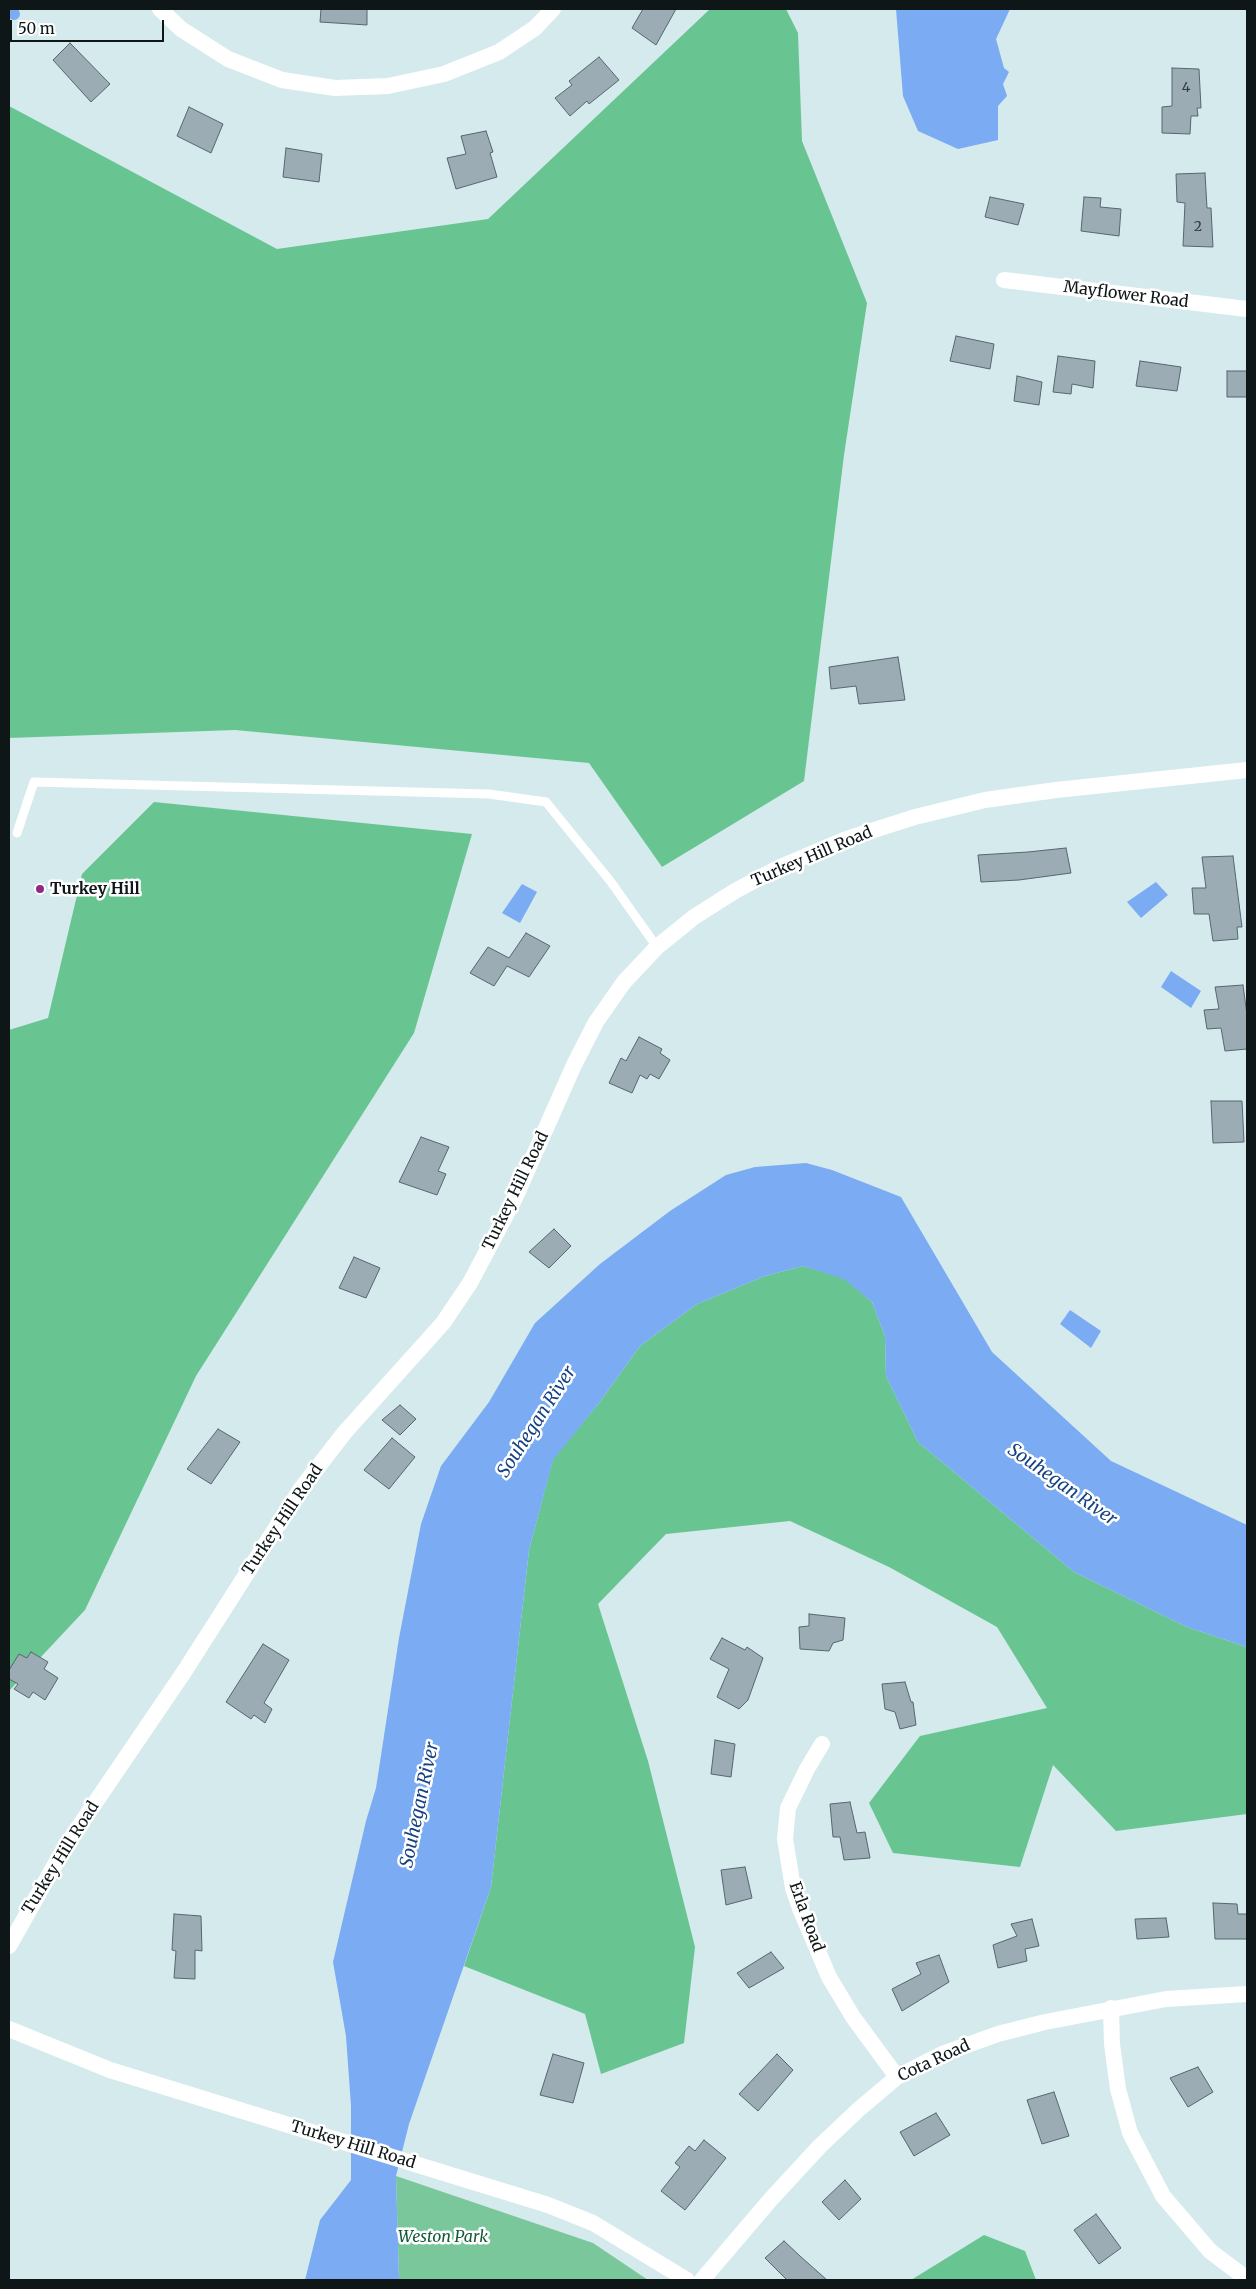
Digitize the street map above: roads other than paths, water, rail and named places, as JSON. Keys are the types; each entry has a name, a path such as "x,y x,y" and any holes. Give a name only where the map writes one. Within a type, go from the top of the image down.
{"street":[{"path":"160,9 181,29 228,59 282,80 335,88 388,86 444,74 499,52 535,28 553,9"},
{"name":"Mayflower Road","path":"1004,280 1247,309"},
{"name":"Turkey Hill Road","path":"9,1946 65,1846 184,1672 300,1490 345,1432 443,1323 470,1284 515,1198 574,1065 596,1022 624,982 657,947 702,912 778,868 846,839 915,817 985,800 1047,791 1247,770"},
{"name":"Erla Road","path":"822,1744 807,1769 788,1808 785,1839 793,1888 801,1912 829,1977 852,2017 897,2077"},
{"name":"Cota Road","path":"702,2280 770,2199 814,2153 858,2110 897,2077 942,2054 998,2034 1111,2008 1166,1999 1247,1994"},
{"path":"1111,2008 1112,2044 1118,2089 1130,2133 1163,2196 1210,2251 1247,2279"},
{"name":"Turkey Hill Road","path":"9,2029 110,2070 548,2205 593,2223 687,2280"}],"lane":[{"path":"17,833 34,782 489,794 546,802 611,882 657,947"}],"water":[{"path":"12,8 16,8 20,14 16,20 12,20 8,16 8,12"},
{"path":"896,9 1010,9 996,39 1004,68 1009,72 1003,84 1007,96 998,106 998,140 958,149 918,131 903,96"},
{"path":"1156,882 1168,895 1141,918 1127,902"},
{"path":"522,884 537,892 520,923 502,913"},
{"path":"1171,971 1201,991 1191,1008 1161,987"},
{"name":"Souhegan River","path":"806,1163 832,1170 901,1197 992,1352 1111,1461 1247,1525 1247,1647 1187,1627 1074,1572 918,1442 886,1376 885,1336 872,1302 844,1279 803,1266 765,1276 697,1304 640,1346 599,1403 553,1460 529,1550 491,1887 409,2124 396,2176 399,2280 305,2280 320,2220 351,2180 351,2106 346,2036 333,1962 366,1821 376,1788 399,1638 421,1524 441,1466 489,1402 535,1323 600,1264 670,1211 726,1175 755,1167"},
{"path":"1070,1310 1101,1331 1091,1348 1060,1324"}],"place":[{"name":"Turkey Hill","path":"40,889"}],"park label":[{"name":"Weston Park","path":"443,2237"}]}
